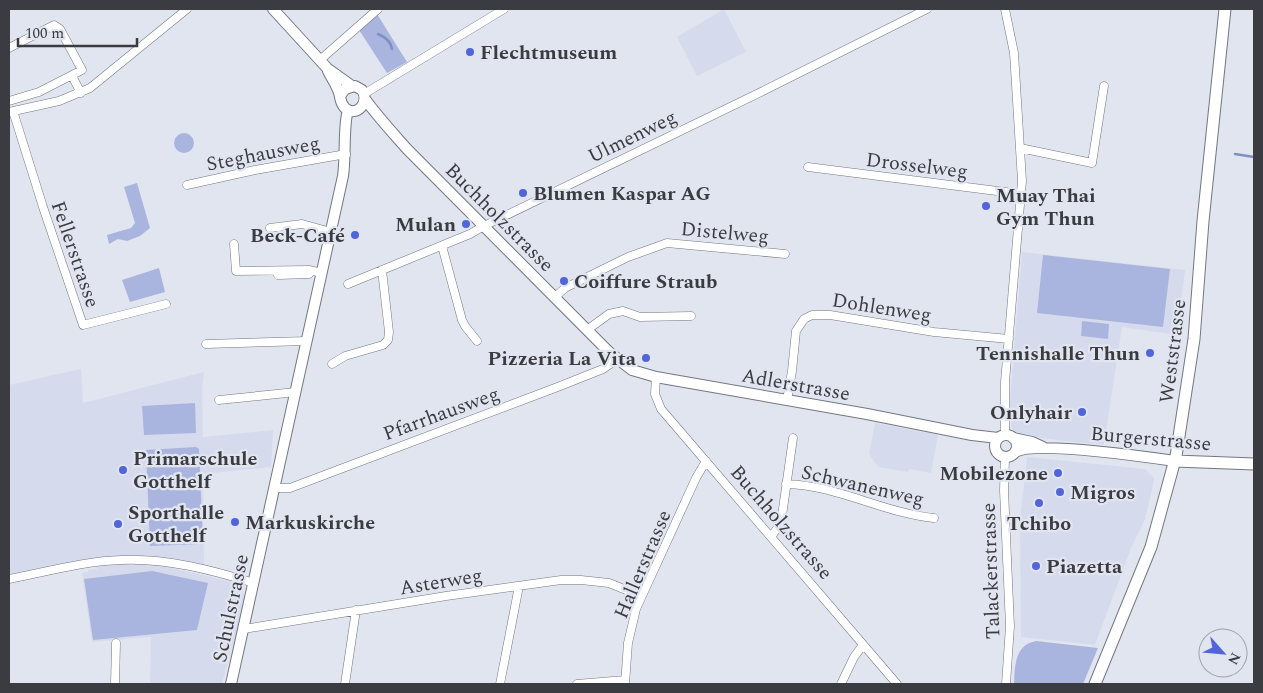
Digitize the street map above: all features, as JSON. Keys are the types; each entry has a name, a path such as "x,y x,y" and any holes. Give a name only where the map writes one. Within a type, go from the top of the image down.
{"main road":[{"name":"Weststrasse","path":"1094,684 1151,547 1175,461 1194,339 1203,221 1225,9"},
{"name":"Burgerstrasse","path":"1175,461 1254,464"}],"street":[{"path":"11,111 59,101 81,93 99,82 186,9"},
{"path":"273,9 323,64 352,86 360,88 365,96 363,105 353,109 341,103 340,96 323,64"},
{"path":"323,64 378,9"},
{"path":"365,96 504,9"},
{"name":"Ulmenweg","path":"348,284 470,234 927,9"},
{"path":"1005,9 1014,53 1021,194 1004,408 1005,437"},
{"path":"9,48 50,26 57,26 82,70 40,92 9,102"},
{"path":"72,76 81,93"},
{"path":"340,96 344,89 352,86"},
{"path":"1020,148 1092,163 1104,86"},
{"name":"Buchholzstrasse","path":"365,96 380,120"},
{"name":"Buchholzstrasse","path":"353,109 364,110 380,120 617,359"},
{"name":"Schulstrasse","path":"231,684 307,341 319,272 331,232 343,176 346,154 346,117 353,109"},
{"name":"Fellerstrasse","path":"11,111 83,325 166,304"},
{"name":"Steghausweg","path":"187,185 255,170 346,154"},
{"name":"Drosselweg","path":"808,167 1021,194"},
{"path":"270,228 302,224 331,232"},
{"name":"Distelweg","path":"555,297 565,288 619,261 667,243 784,254"},
{"path":"234,244 236,271 299,270 319,272"},
{"path":"442,246 462,320 477,341"},
{"path":"332,364 345,356 383,345 388,340 382,270"},
{"path":"232,276 305,275 319,272"},
{"path":"588,330 609,314 623,310 640,317 691,316"},
{"name":"Dohlenweg","path":"787,400 796,331 804,319 812,314 830,315 943,334 1009,339"},
{"path":"206,344 307,341"},
{"name":"Adlerstrasse","path":"617,359 632,370 656,377 972,435 1005,437"},
{"name":"Pfarrhausweg","path":"274,488 290,488 555,388 603,369 617,359"},
{"name":"Buchholzstrasse","path":"656,377 654,389 658,404 897,684"},
{"path":"219,400 296,392"},
{"name":"Adlerstrasse","path":"972,435 996,451"},
{"path":"1005,437 1016,443 1016,452 1006,457 996,451 995,444 1005,437"},
{"name":"Burgerstrasse","path":"1005,437 1032,442 1044,447"},
{"path":"771,537 781,524 793,438"},
{"name":"Burgerstrasse","path":"1016,452 1020,449 1044,447 1175,461"},
{"name":"Talackerstrasse","path":"1006,457 1004,490 1010,626 1006,684"},
{"name":"Hallerstrasse","path":"625,682 626,653 641,596 706,461"},
{"name":"Schwanenweg","path":"786,484 826,490 910,514 934,518"},
{"path":"9,579 105,561 137,560 176,564 254,583"},
{"name":"Asterweg","path":"244,629 356,610 561,580 581,580 609,584 641,596"},
{"path":"500,684 519,586"},
{"path":"345,684 356,610"},
{"path":"115,684 116,643"},
{"path":"841,684 854,657 863,645"},
{"path":"577,684 625,682"}],"shaded area":[{"path":"724,9 746,52 697,76 677,37"},
{"path":"377,14 407,62 387,73 359,30"},
{"path":"180,133 188,133 194,139 194,147 188,153 180,153 174,147 174,139"},
{"path":"137,183 150,228 140,236 127,241 118,239 109,244 107,235 131,228 135,223 124,187"},
{"path":"1022,252 1185,270 1177,335 1122,327 1104,444 1041,438 1019,433 1012,429 1009,412"},
{"path":"1043,255 1170,269 1163,327 1037,313"},
{"path":"159,268 165,292 130,302 122,280"},
{"path":"1082,321 1109,324 1108,339 1081,336"},
{"name":"Primarschule Gotthelf","path":"81,369 83,403 204,372 202,390 203,437 273,430 271,467 203,474 204,570 121,560 9,579 9,385"},
{"path":"195,403 196,433 144,435 142,406"},
{"path":"875,423 938,435 931,473 909,469 908,472 878,467 869,454"},
{"path":"196,447 199,449 203,544 150,546 146,450"},
{"path":"1027,457 1145,469 1153,477 1154,481 1145,519 1131,548 1095,645 1021,637 1020,521"},
{"path":"116,564 160,565 238,585 244,595 244,601 235,642 232,646 222,684 150,684 151,637 92,642 82,573 97,569 98,566"},
{"path":"152,571 208,583 197,630 93,640 84,579"},
{"path":"1036,641 1098,648 1083,684 1014,684 1017,658 1020,652 1023,647"}],"waterway":[{"path":"378,34 387,40 392,49"},
{"path":"1235,154 1254,157"}],"place":[{"name":"Flechtmuseum","path":"470,52"},
{"name":"Blumen Kaspar AG","path":"523,193"},
{"name":"Muay Thai Gym Thun","path":"986,206"},
{"name":"Mulan","path":"466,224"},
{"name":"Beck-Café","path":"355,235"},
{"name":"Coiffure Straub","path":"564,281"},
{"name":"Tennishalle Thun","path":"1150,353"},
{"name":"Pizzeria La Vita","path":"646,358"},
{"name":"Onlyhair","path":"1082,412"},
{"name":"Primarschule Gotthelf","path":"123,470"},
{"name":"Mobilezone","path":"1058,473"},
{"name":"Migros","path":"1060,492"},
{"name":"Tchibo","path":"1039,503"},
{"name":"Markuskirche","path":"235,522"},
{"name":"Sporthalle Gotthelf","path":"118,524"},
{"name":"Piazetta","path":"1036,566"}]}
